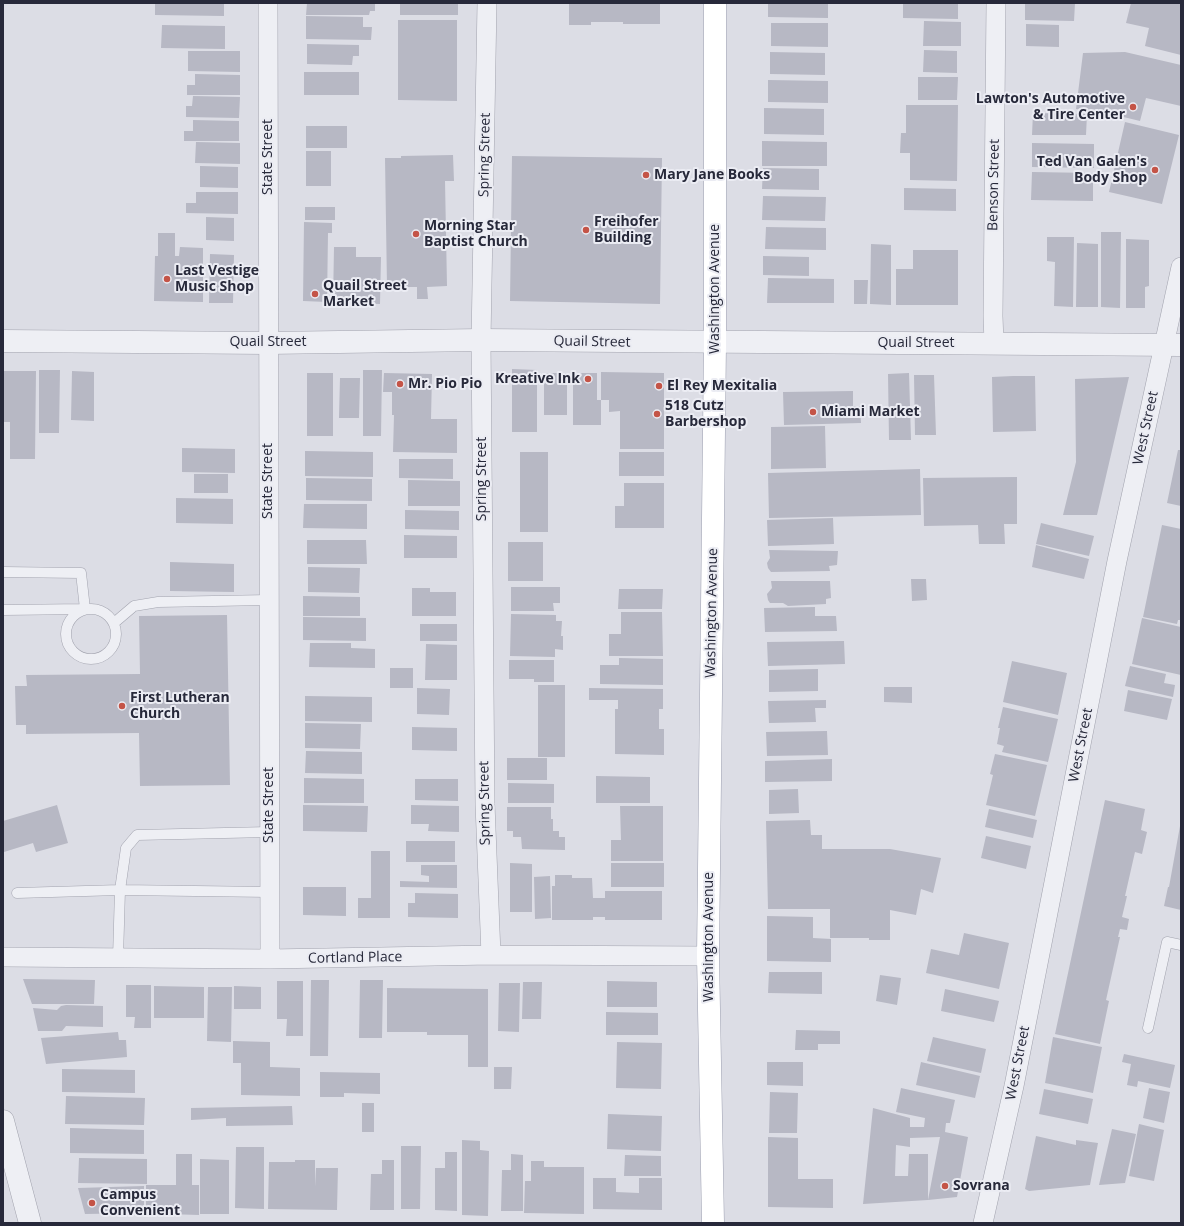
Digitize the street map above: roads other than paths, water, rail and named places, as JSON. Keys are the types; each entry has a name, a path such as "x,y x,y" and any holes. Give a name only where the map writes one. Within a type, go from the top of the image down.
{"main road":[{"name":"Washington Avenue","path":"713,1223 708,956 715,343 715,3"}],"street":[{"name":"State Street","path":"268,3 270,959"},
{"name":"Spring Street","path":"487,3 481,340 485,804 491,955"},
{"name":"Benson Street","path":"994,343 996,3"},
{"name":"West Street","path":"983,1223 1016,1078 1117,561 1173,345 1181,267"},
{"name":"Quail Street","path":"3,341 268,343 481,340 715,343 994,343 1173,345"},
{"name":"Cortland Place","path":"3,957 270,959 491,955 708,956"},
{"path":"3,1121 30,1223"}],"lane":[{"path":"3,572 81,573 85,609"},
{"path":"114,623 134,606 158,602 269,600"},
{"path":"3,610 94,608 102,611 109,616 114,623 116,636 112,649 105,655 88,660 74,653 65,640 65,631 71,617 77,612 85,609"},
{"path":"118,958 120,890 126,848 137,835 269,832"},
{"path":"17,894 120,890 270,892"},
{"path":"1148,1028 1167,942 1181,945"}],"place":[{"name":"Lawton's Automotive & Tire Center","path":"1133,107"},
{"name":"Ted Van Galen's Body Shop","path":"1155,170"},
{"name":"Mary Jane Books","path":"646,175"},
{"name":"Freihofer Building","path":"586,230"},
{"name":"Morning Star Baptist Church","path":"416,234"},
{"name":"Last Vestige Music Shop","path":"167,279"},
{"name":"Quail Street Market","path":"315,294"},
{"name":"Kreative Ink","path":"588,379"},
{"name":"Mr. Pio Pio","path":"400,384"},
{"name":"El Rey Mexitalia","path":"659,386"},
{"name":"Miami Market","path":"813,412"},
{"name":"518 Cutz Barbershop","path":"657,414"},
{"name":"First Lutheran Church","path":"122,706"},
{"name":"Sovrana","path":"945,1186"},
{"name":"Campus Convenient","path":"92,1203"}]}
